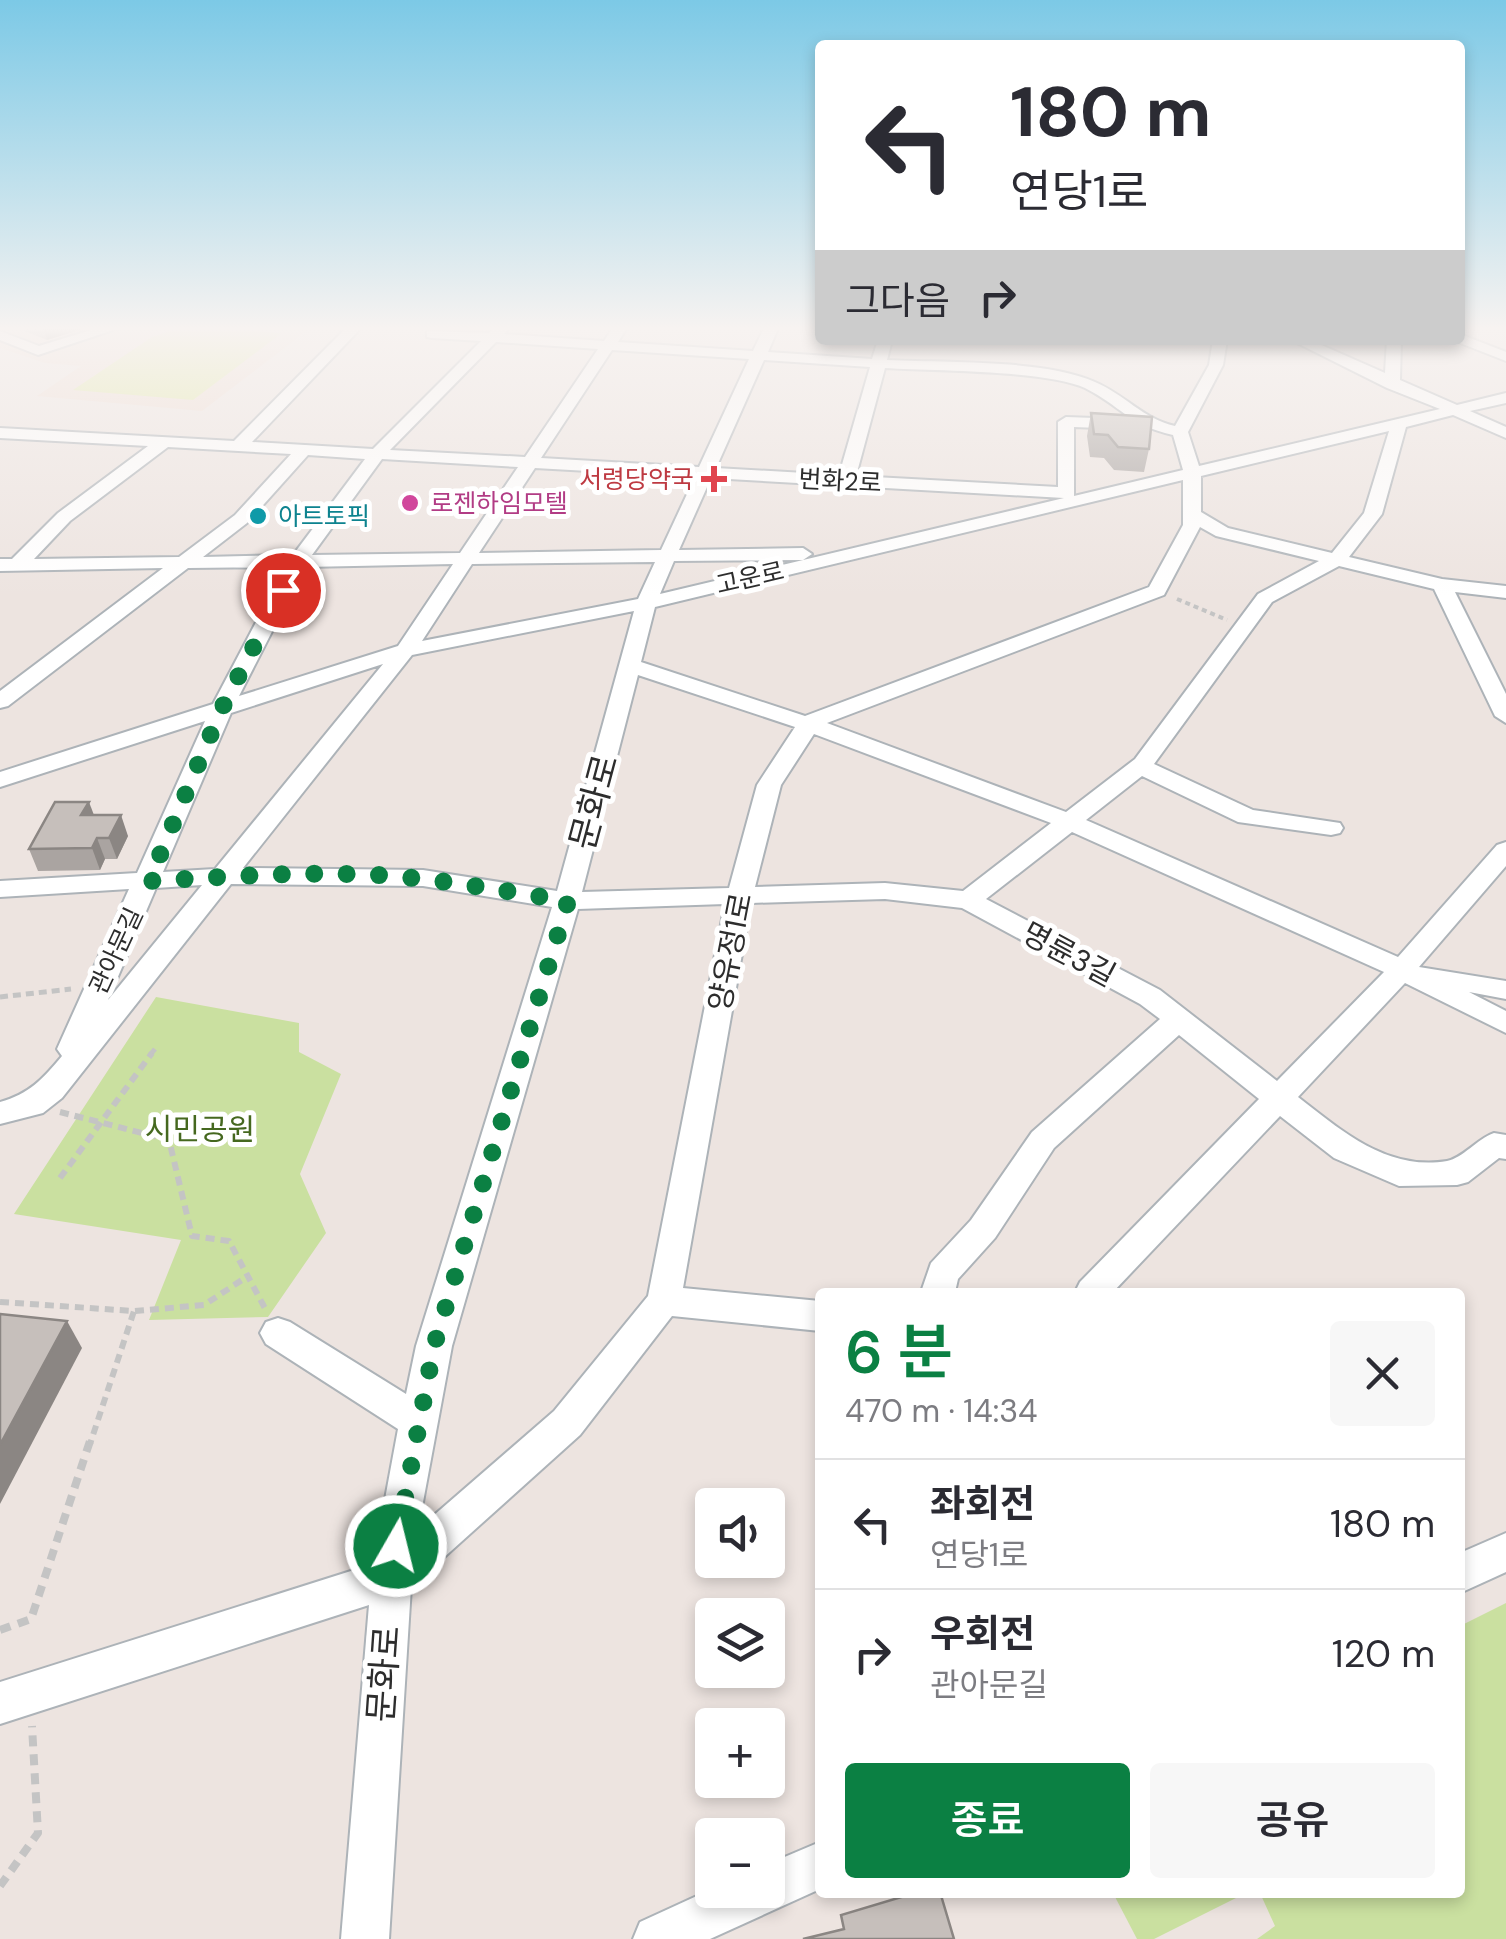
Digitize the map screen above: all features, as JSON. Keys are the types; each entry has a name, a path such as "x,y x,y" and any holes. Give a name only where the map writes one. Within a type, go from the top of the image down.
{"street":[{"path":"240,444 267,416"},
{"name":"관아문길","path":"56,1082 149,881 221,710 298,560 378,453 414,416"},
{"name":"관아문길","path":"32,1106 56,1082 405,650 561,416"},
{"name":"문화로","path":"365,1939 391,1578 434,1346 568,901 646,603 730,416"},
{"path":"846,481 863,416"},
{"path":"1136,416 1180,437 1203,454 1240,461"},
{"path":"810,722 1157,591 1192,526 1192,472 1180,437 1190,416"},
{"name":"고운로","path":"0,780 405,650 646,603 1073,496 1426,416"},
{"path":"1469,416 1506,432"},
{"path":"1073,496 1066,422 1149,425"},
{"path":"968,900 1139,766 1264,598 1337,558 1372,514 1398,423"},
{"name":"번화2로","path":"0,433 240,444 1073,496"},
{"path":"9,564 64,517 167,440"},
{"path":"0,702 240,519 306,448"},
{"path":"1191,514 1222,532 1442,585 1506,592"},
{"path":"9,564 855,553"},
{"path":"1442,585 1506,716"},
{"path":"629,666 810,722 1068,819 1402,970 1506,1023"},
{"name":"양유정1로","path":"391,1578 567,1423 664,1300 740,895 769,785 810,722"},
{"path":"1139,766 1247,817 1330,828"},
{"path":"1096,1288 1402,970 1506,850"},
{"name":"명륜3길","path":"0,889 223,876 374,875 459,883 568,901 884,891 968,900 1150,997 1344,1150 1399,1174 1457,1173 1494,1145 1506,1146"},
{"path":"1402,970 1506,990"},
{"path":"939,1288 944,1273 982,1229 1043,1140 1178,1019"},
{"path":"0,1113 32,1106"},
{"path":"664,1300 815,1315"},
{"path":"278,1332 418,1422"},
{"path":"1465,1571 1506,1552"},
{"path":"15,1698 391,1578"},
{"path":"785,1880 815,1866"},
{"path":"657,1939 715,1926 740,1908"}],"path":[{"path":"1157,591 1243,628"},
{"path":"0,997 99,988"},
{"path":"60,1178 155,1049"},
{"path":"32,1106 169,1140 192,1236 230,1241 278,1332"},
{"path":"0,1302 134,1311 204,1306 248,1276"},
{"path":"0,1630 30,1619 134,1311"},
{"path":"0,1886 38,1833 15,1698"}],"green space":[{"name":"시민공원","path":"156,997 299,1023 299,1052 341,1074 300,1174 326,1233 268,1317 149,1320 181,1240 14,1214"},
{"path":"1506,1603 1506,1939 1257,1939 1275,1926 1262,1898 1465,1898 1465,1624"},
{"path":"1116,1898 1236,1898 1154,1939 1137,1939"}],"building":[{"path":"1091,416 1152,417 1149,449 1118,447 1108,435 1094,434"},
{"path":"55,802 89,802 81,815 121,815 109,838 97,838 92,848 29,849"},
{"path":"0,1314 67,1321 0,1445"},
{"path":"898,1898 942,1898 954,1939 803,1939 844,1929 841,1915"}],"place":[{"name":"서령당약국","path":"714,479"},
{"name":"로젠하임모텔","path":"410,503"},
{"name":"아트토픽","path":"258,516"}],"route":[{"path":"283,590 221,710 149,881 223,876 374,875 423,878 568,901 434,1346 396,1546"}]}
